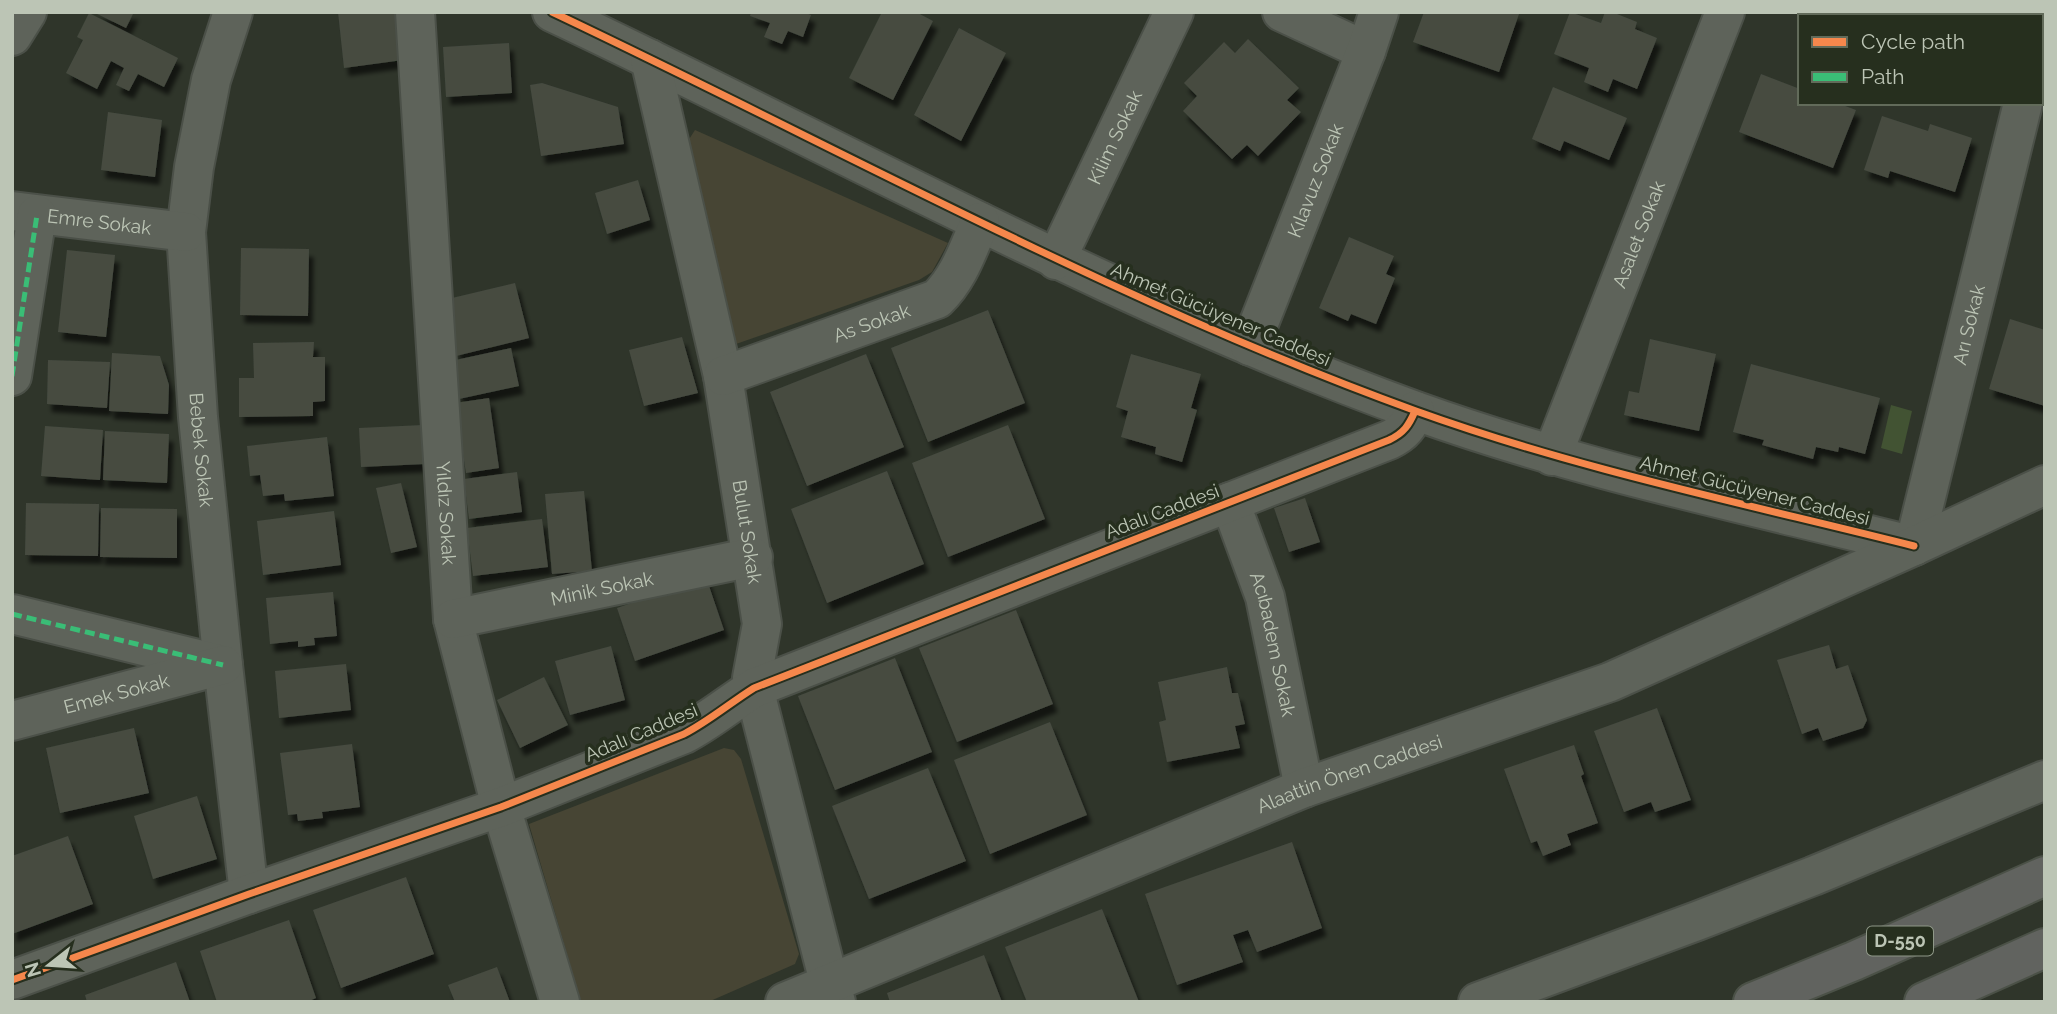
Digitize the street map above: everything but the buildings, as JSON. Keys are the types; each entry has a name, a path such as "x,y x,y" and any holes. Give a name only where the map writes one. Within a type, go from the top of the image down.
{"highway":[{"name":"D-550","path":"1753,1002 1930,928 2045,876"},
{"path":"1924,1002 2045,947"}],"street":[{"name":"Bebek Sokak","path":"233,12 211,80 194,167 186,232 198,417 249,894"},
{"name":"Yıldız Sokak","path":"415,12 453,619 501,807 560,1002"},
{"name":"Ahmet Gücüyener Caddesi","path":"552,12 1056,260 1250,346 1415,411 1552,456 1914,546"},
{"name":"Kilim Sokak","path":"1056,260 1174,12"},
{"path":"1282,12 1366,51"},
{"name":"Kılavuz Sokak","path":"1250,346 1379,12"},
{"name":"Asalet Sokak","path":"1552,456 1725,12"},
{"name":"Bulut Sokak","path":"650,59 723,376 762,624 752,678 833,992"},
{"name":"Arı Sokak","path":"1914,546 2023,105"},
{"name":"Emre Sokak","path":"25,213 186,232"},
{"path":"12,376 25,213"},
{"name":"As Sokak","path":"723,376 937,299 956,276 980,222"},
{"name":"Adalı Caddesi","path":"12,980 501,807 684,734 754,688 1401,435 1415,411"},
{"name":"Alaattin Önen Caddesi","path":"785,1002 833,992 1304,788 1610,682 2045,485"},
{"name":"Acıbadem Sokak","path":"1230,502 1265,597 1304,788"},
{"name":"Minik Sokak","path":"453,619 752,557"},
{"path":"12,614 223,665"},
{"name":"Emek Sokak","path":"12,721 223,665"},
{"path":"1478,1002 1697,921 2045,780"}],"shaded area":[{"path":"695,130 948,243 932,272 919,280 736,344 686,144"},
{"path":"1891,405 1912,411 1902,454 1881,448"},
{"path":"724,748 734,750 741,759 799,954 795,964 708,1002 581,1002 529,824"}],"marked path":[{"path":"12,376 37,215"},
{"path":"12,614 223,665"}],"cycle path":[{"path":"552,12 979,222 1195,322 1305,368 1416,411 1538,451 1663,485 1914,546"},
{"path":"12,980 501,807 684,734 754,688 1389,440 1405,428 1415,411"}]}
